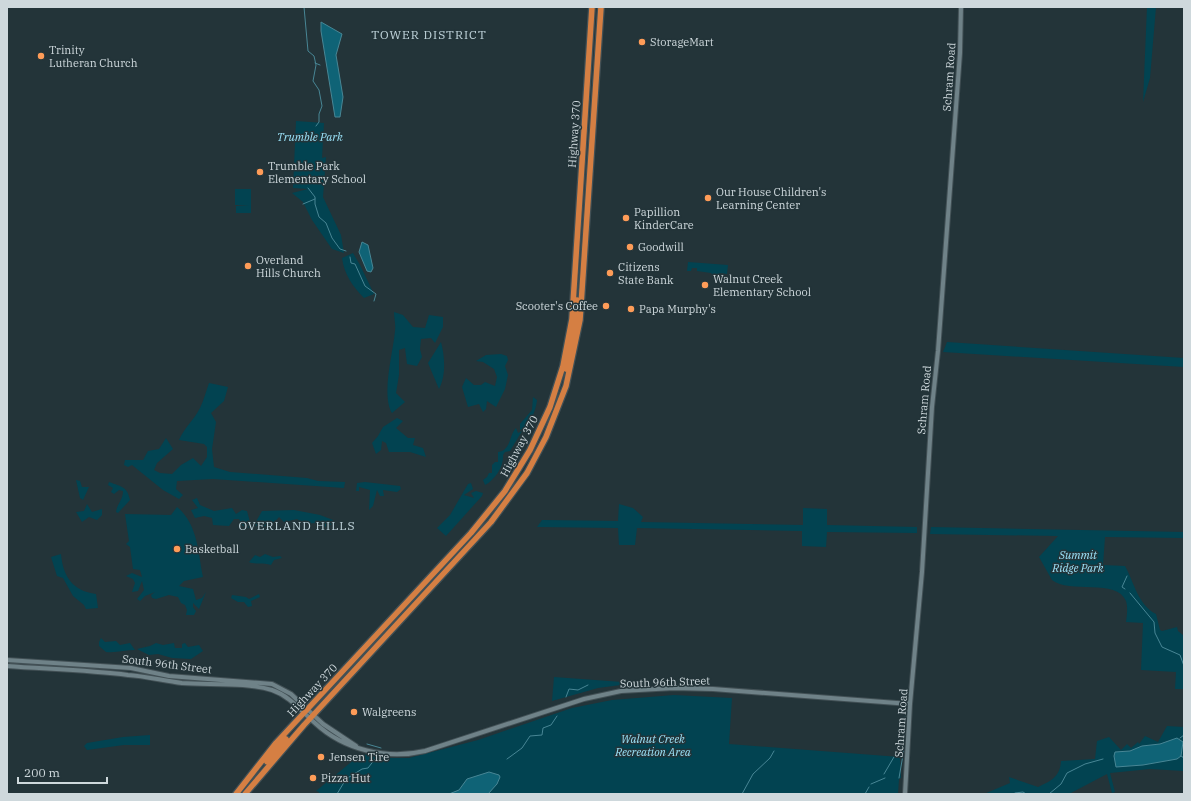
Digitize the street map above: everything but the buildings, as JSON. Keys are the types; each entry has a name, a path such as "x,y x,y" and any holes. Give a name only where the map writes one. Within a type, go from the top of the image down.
{"highway":[{"name":"Highway 370","path":"309,714 472,533 505,491 530,450 550,407 563,366 574,320 592,7"},
{"path":"598,7 599,29"},
{"name":"Highway 370","path":"236,794 257,765 309,714 492,522 530,467 546,437 559,405 571,368 580,320 601,7"},
{"path":"559,405 575,328 574,320"},
{"path":"246,794 265,765 309,714"}],"main road":[{"name":"Schram Road","path":"905,794 910,704 920,607 932,407 960,53 961,7"},
{"name":"South 96th Street","path":"7,660 131,668 169,676 266,683 287,690 330,736 358,748 386,754 412,753 607,693 642,690 713,689 910,704"},
{"name":"South 96th Street","path":"7,666 126,674 170,682 264,688 283,695 309,714"}],"green space":[{"path":"1147,7 1156,7 1150,78 1143,102"},
{"name":"Trumble Park","path":"296,121 324,123 322,158 326,157 323,197 341,235 344,253 332,249 312,220 303,202 292,193 308,189 293,188"},
{"path":"235,189 251,189 251,213 236,213 236,206 249,205 235,205"},
{"path":"353,253 374,294 364,298 350,280 343,264 342,258"},
{"path":"688,262 728,265 727,274 720,273 715,277 711,273 697,271 697,268 692,268 691,271 687,271"},
{"path":"394,312 403,315 413,327 425,328 429,315 443,317 443,327 435,343 431,338 421,339 420,349 422,357 417,366 407,364 405,348 399,350 399,375 396,393 405,402 392,413 389,405 388,385 395,329"},
{"path":"441,342 444,366 443,378 439,389 428,363"},
{"path":"947,342 1184,358 1184,367 943,352"},
{"path":"501,354 507,356 508,360 505,366 508,375 505,389 496,407 487,401 486,409 483,412 479,404 468,407 462,387 466,378 474,385 481,385 485,382 495,386 497,377 494,369 483,362 476,361 486,355"},
{"path":"209,383 228,387 224,401 211,413 216,422 212,449 214,467 230,472 307,478 318,481 345,482 344,488 213,479 177,481 176,489 183,495 179,499 163,490 132,465 128,467 124,465 125,460 143,460 148,451 159,449 166,438 173,449 157,463 154,470 160,473 172,474 181,465 193,458 201,466 207,457 207,447 204,444 179,440 200,408"},
{"path":"533,397 537,400 534,413 530,422 520,430 520,424 532,410"},
{"path":"397,418 403,421 396,428 408,438 415,438 413,445 423,448 426,457 410,452 389,452 386,443 382,441 381,450 376,454 372,443 383,427"},
{"path":"516,428 518,433 522,431 510,451 505,452 503,455 502,464 498,472 489,483 485,485 483,480 489,473 492,473 492,465 495,462 498,462 498,452 502,451 508,446"},
{"path":"76,480 80,481 82,487 89,487 83,500 80,498"},
{"path":"109,482 121,486 129,495 130,500 118,513 116,512 123,491 119,490 114,494 111,492 113,488 108,485"},
{"path":"365,482 400,486 401,489 397,492 383,490 384,496 380,496 377,490 373,506 369,510 370,490 359,487 359,491 356,491 357,483"},
{"path":"471,483 473,489 464,495 474,498 471,493 476,491 483,493 482,496 446,536 437,528 450,515 468,484"},
{"path":"197,498 200,505 214,511 232,508 236,514 242,510 247,511 250,522 253,524 248,528 243,526 239,519 234,519 229,526 213,525 212,518 204,516 195,518 191,510 198,508 192,500"},
{"path":"87,504 92,512 102,509 102,515 97,520 89,517 82,522 76,512 84,511"},
{"path":"619,504 633,508 643,517 641,522 803,525 803,508 827,509 827,525 917,527 917,533 827,532 826,547 802,546 802,531 637,528 635,545 619,545 618,528 537,527 542,520 618,521"},
{"path":"177,507 184,514 193,530 203,577 184,581 179,586 193,589 196,600 202,598 206,592 199,609 193,603 193,607 196,611 194,615 186,615 187,610 185,605 181,603 178,597 169,595 156,599 152,598 151,595 155,592 145,596 140,601 137,599 144,590 142,581 138,591 132,592 135,583 133,579 126,576 132,573 142,577 140,570 133,569 130,547 126,544 129,541 125,514 171,515"},
{"path":"294,510 320,515 333,520 333,524 324,527 314,523 306,524 297,519 284,522 279,517 274,522 265,526 254,525 262,511"},
{"name":"Summit Ridge Park","path":"931,527 1184,532 1184,538 1105,537 1103,565 1125,566 1137,593 1145,605 1156,614 1160,630 1162,631 1177,627 1178,631 1184,636 1184,689 1175,689 1176,672 1141,670 1143,623 1126,622 1127,603 1121,594 1113,590 1103,588 1069,586 1052,580 1039,557 1058,536 930,534"},
{"path":"61,554 64,570 71,582 81,590 96,594 98,608 86,609 84,605 73,596 63,578 57,576 51,557"},
{"path":"265,554 273,557 280,556 282,558 274,560 271,565 249,562 255,555 260,557"},
{"path":"259,594 260,597 251,601 252,606 248,607 244,602 238,602 231,598 232,595 246,597 249,599"},
{"path":"101,638 105,642 116,641 120,645 130,643 135,650 106,652 99,646"},
{"path":"156,643 163,645 174,643 175,648 182,648 182,644 185,643 188,647 199,645 203,651 191,659 172,658 158,654 149,655 137,649"},
{"path":"554,677 636,683 598,688 552,701"},
{"name":"Walnut Creek Recreation Area","path":"674,695 732,698 729,744 900,757 901,778 899,779 898,794 318,794 319,792 316,791 361,754 382,758 409,758 478,740 572,708 612,700"},
{"path":"1167,726 1184,727 1184,771 1150,769 1110,773 1115,792 1112,793 1107,774 1069,794 984,794 1010,783 1009,777 1038,787 1047,783 1057,775 1061,761 1095,759 1097,741 1109,737 1121,750 1127,744 1131,748 1138,742 1139,744 1145,736 1158,742"},
{"path":"150,735 150,745 124,745 87,750 84,746 87,743 123,737"}],"shaded area":[{"path":"321,22 342,34 336,55 343,97 340,117 335,117 321,31"},
{"path":"362,242 368,245 373,268 371,272 367,271 359,252"},
{"path":"1177,738 1183,742 1181,756 1177,759 1143,765 1116,767 1114,756 1115,752 1130,751 1142,746 1160,744"},
{"path":"489,772 499,775 500,777 497,784 488,794 449,794 459,790 467,779"}],"waterway":[{"path":"304,7 308,51 314,56 316,65 313,81 319,90 322,106 319,114 319,122 316,126"},
{"path":"315,63 320,65"},
{"path":"308,188 315,197 315,204 319,217 326,223 332,238 340,249 346,251"},
{"path":"303,204 315,199"},
{"path":"350,257 351,263 355,264 365,286 376,294 374,301"},
{"path":"1125,589 1122,587 1127,576"},
{"path":"1130,593 1154,622 1155,633 1162,647 1180,655 1184,666"},
{"path":"566,697 569,689 578,690 588,685"},
{"path":"507,759 522,748 530,736 542,735 543,728 551,725 557,716"},
{"path":"899,778 903,755 905,717"},
{"path":"1180,738 1184,735"},
{"path":"367,744 381,748"},
{"path":"742,794 753,774 770,758 774,751"},
{"path":"884,774 894,757"},
{"path":"337,794 346,779 362,769 368,768 375,759"},
{"path":"1049,794 1061,784 1067,773 1085,764 1103,759"},
{"path":"871,784 885,778"},
{"path":"865,794 869,787"},
{"path":"1015,793 1023,792 1026,794"}],"place":[{"name":"StorageMart","path":"642,42"},
{"name":"Trinity Lutheran Church","path":"41,56"},
{"name":"Trumble Park Elementary School","path":"260,172"},
{"name":"Our House Children's Learning Center","path":"708,198"},
{"name":"Papillion KinderCare","path":"626,218"},
{"name":"Goodwill","path":"630,247"},
{"name":"Overland Hills Church","path":"248,266"},
{"name":"Citizens State Bank","path":"610,273"},
{"name":"Walnut Creek Elementary School","path":"705,285"},
{"name":"Scooter's Coffee","path":"606,306"},
{"name":"Papa Murphy's","path":"631,309"},
{"name":"Basketball","path":"177,549"},
{"name":"Walgreens","path":"354,712"},
{"name":"Jensen Tire","path":"321,757"},
{"name":"Pizza Hut","path":"313,778"}],"district":[{"name":"TOWER DISTRICT","path":"429,34"},
{"name":"OVERLAND HILLS","path":"297,525"}]}
